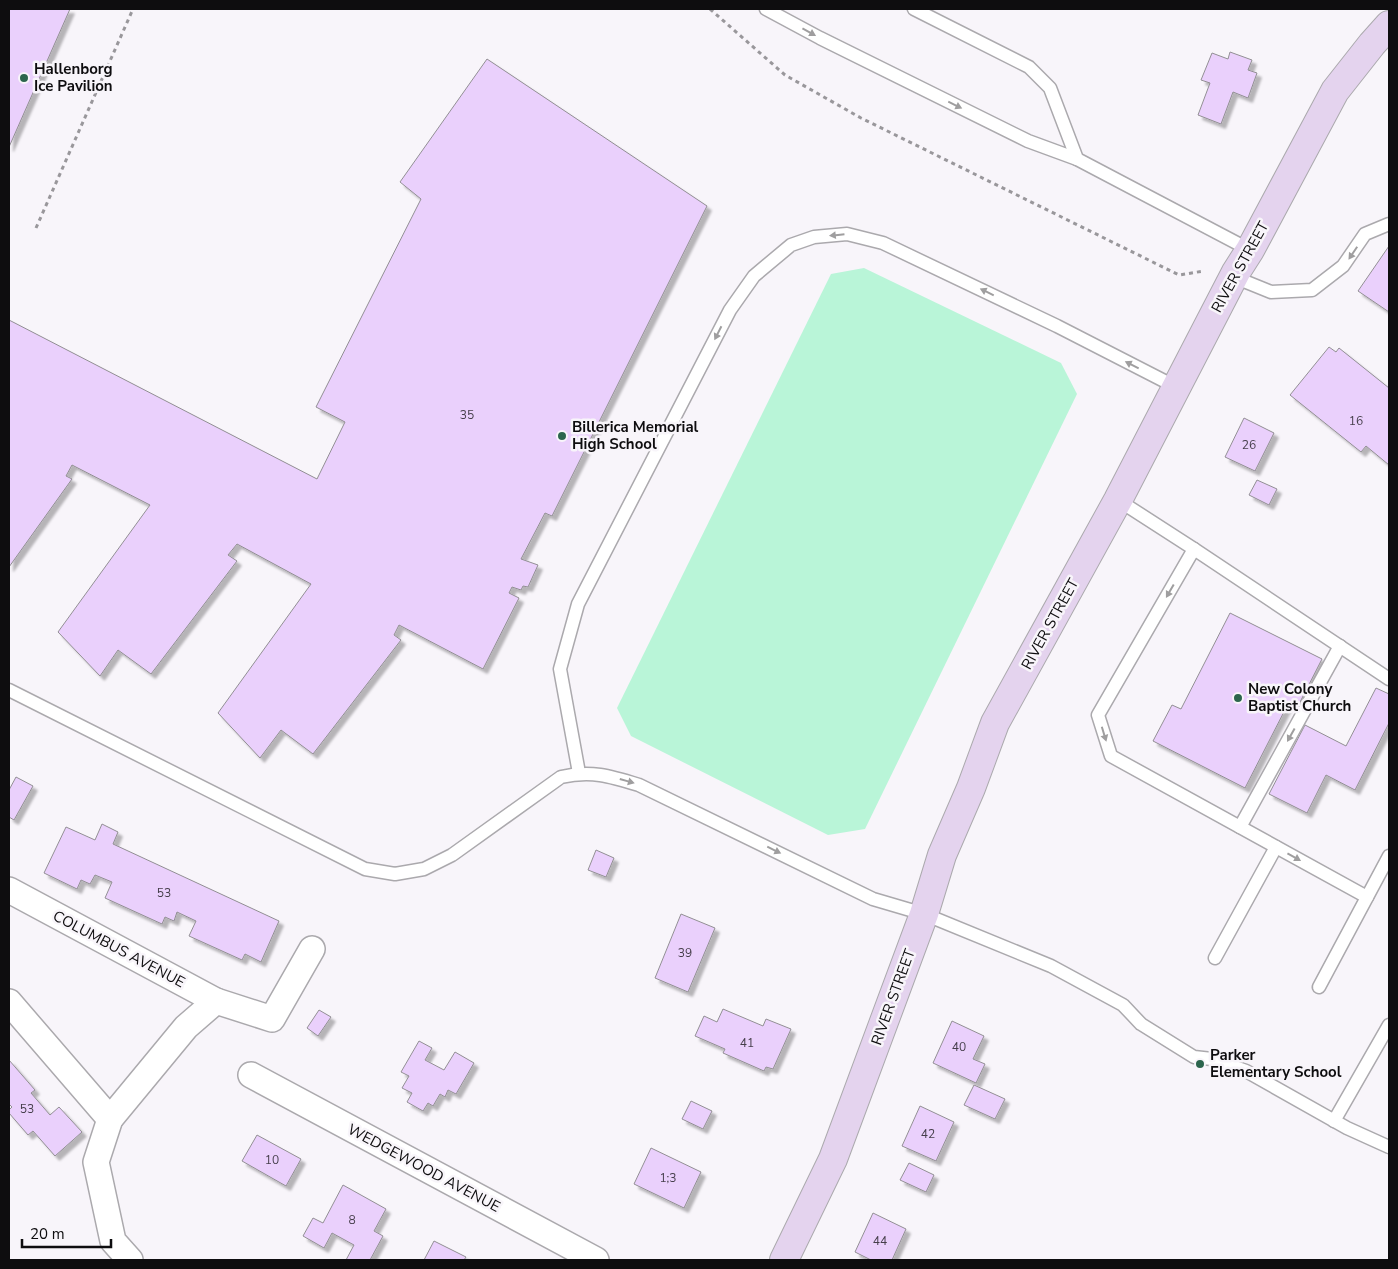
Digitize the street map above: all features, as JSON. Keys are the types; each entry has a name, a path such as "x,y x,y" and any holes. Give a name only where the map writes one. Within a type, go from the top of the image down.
{"main road":[{"name":"RIVER STREET","path":"784,1260 833,1158 924,914 942,855 971,788 995,723 1118,500 1234,277 1335,91 1389,25"}],"street":[{"name":"COLUMBUS AVENUE","path":"13,901 216,1001"},
{"path":"130,1260 113,1241 96,1162 110,1119 186,1027 216,1001 272,1019 312,949"},
{"path":"9,1002 110,1119"},
{"name":"WEDGEWOOD AVENUE","path":"251,1075 596,1260"}],"lane":[{"path":"766,9 820,38 1028,141 1077,159 1250,250"},
{"path":"914,9 1030,67 1050,88 1077,159"},
{"path":"1234,277 1271,292 1312,290 1343,266 1365,234 1389,224"},
{"path":"579,773 560,669 578,604 730,310 754,276 791,245 814,237 847,234 883,243 1058,326 1176,387"},
{"path":"1118,500 1389,679"},
{"path":"1194,549 1098,716 1111,756 1367,897"},
{"path":"1240,827 1340,646"},
{"path":"9,690 365,869 395,874 424,869 452,855 561,777 579,773 608,776 639,785 873,899 924,914 1051,966 1123,1005 1141,1024 1194,1057 1212,1059 1246,1071 1334,1121 1389,1147"},
{"path":"1214,958 1276,847"},
{"path":"1319,987 1389,856"},
{"path":"1334,1121 1389,1025"}],"path":[{"path":"36,228 133,9"},
{"path":"710,9 785,75 861,118 1179,275 1207,271"}],"green space":[{"path":"864,268 1061,363 1077,394 865,829 828,835 631,736 617,708 831,274"}],"building":[{"name":"Hallenborg Ice Pavilion","path":"9,9 70,9 9,147"},
{"path":"1230,52 1252,60 1248,70 1257,73 1248,98 1233,92 1221,124 1198,115 1210,83 1201,80 1212,53 1228,59"},
{"name":"Billerica Memorial High School","path":"487,59 707,206 552,516 545,513 521,559 538,565 528,587 523,586 521,590 512,587 509,593 519,598 483,669 399,625 394,635 401,640 313,754 281,730 260,758 218,713 311,584 237,544 228,555 237,561 151,674 118,650 100,676 58,632 150,505 72,465 66,476 72,479 9,567 9,320 317,479 345,422 316,407 421,199 400,182"},
{"path":"1389,246 1389,312 1358,291"},
{"path":"1329,347 1336,352 1339,348 1389,388 1389,465 1366,446 1361,452 1290,395"},
{"path":"1244,418 1274,433 1255,471 1225,457"},
{"path":"1257,480 1277,489 1269,505 1249,495"},
{"path":"1230,613 1322,659 1298,706 1289,702 1245,788 1153,741 1172,705 1181,709"},
{"path":"1376,688 1389,694 1389,723 1355,790 1326,775 1307,813 1269,794 1305,725 1346,746"},
{"path":"16,777 33,786 14,820 9,817 9,790"},
{"path":"102,824 118,832 113,844 279,921 261,962 245,954 242,960 189,936 196,921 177,912 174,921 165,917 162,924 105,898 112,882 95,875 90,884 81,880 77,889 44,873 66,827 95,840"},
{"path":"596,850 614,858 606,877 588,870"},
{"path":"681,914 715,928 688,992 655,978"},
{"path":"723,1009 763,1026 766,1019 791,1029 773,1069 766,1067 764,1071 723,1053 725,1049 695,1036 704,1016 717,1022"},
{"path":"319,1010 331,1017 318,1036 307,1028"},
{"path":"952,1021 984,1036 973,1059 985,1064 976,1083 933,1063"},
{"path":"419,1041 432,1048 425,1060 444,1070 455,1052 474,1063 456,1094 448,1090 445,1097 440,1094 433,1106 428,1103 423,1111 407,1102 412,1093 402,1088 409,1076 401,1072"},
{"path":"9,1060 35,1090 31,1093 50,1115 59,1107 82,1132 55,1156 33,1131 28,1135 9,1113 12,1107 9,1104"},
{"path":"974,1085 1005,1099 995,1119 964,1105"},
{"path":"691,1101 712,1111 703,1129 682,1119"},
{"path":"920,1106 954,1122 936,1161 902,1146"},
{"path":"257,1135 301,1159 286,1186 242,1161"},
{"path":"651,1148 701,1172 684,1208 634,1184"},
{"path":"909,1163 934,1175 926,1192 900,1180"},
{"path":"343,1185 386,1209 374,1231 383,1236 370,1260 346,1260 354,1245 332,1233 324,1248 303,1236 313,1218 323,1223"},
{"path":"873,1213 906,1229 892,1260 871,1260 855,1252"},
{"path":"434,1241 466,1257 464,1260 424,1260"}],"place":[{"name":"Hallenborg Ice Pavilion","path":"24,78"},
{"name":"Billerica Memorial High School","path":"562,436"},
{"name":"New Colony Baptist Church","path":"1238,698"},
{"name":"Parker Elementary School","path":"1200,1064"}]}
